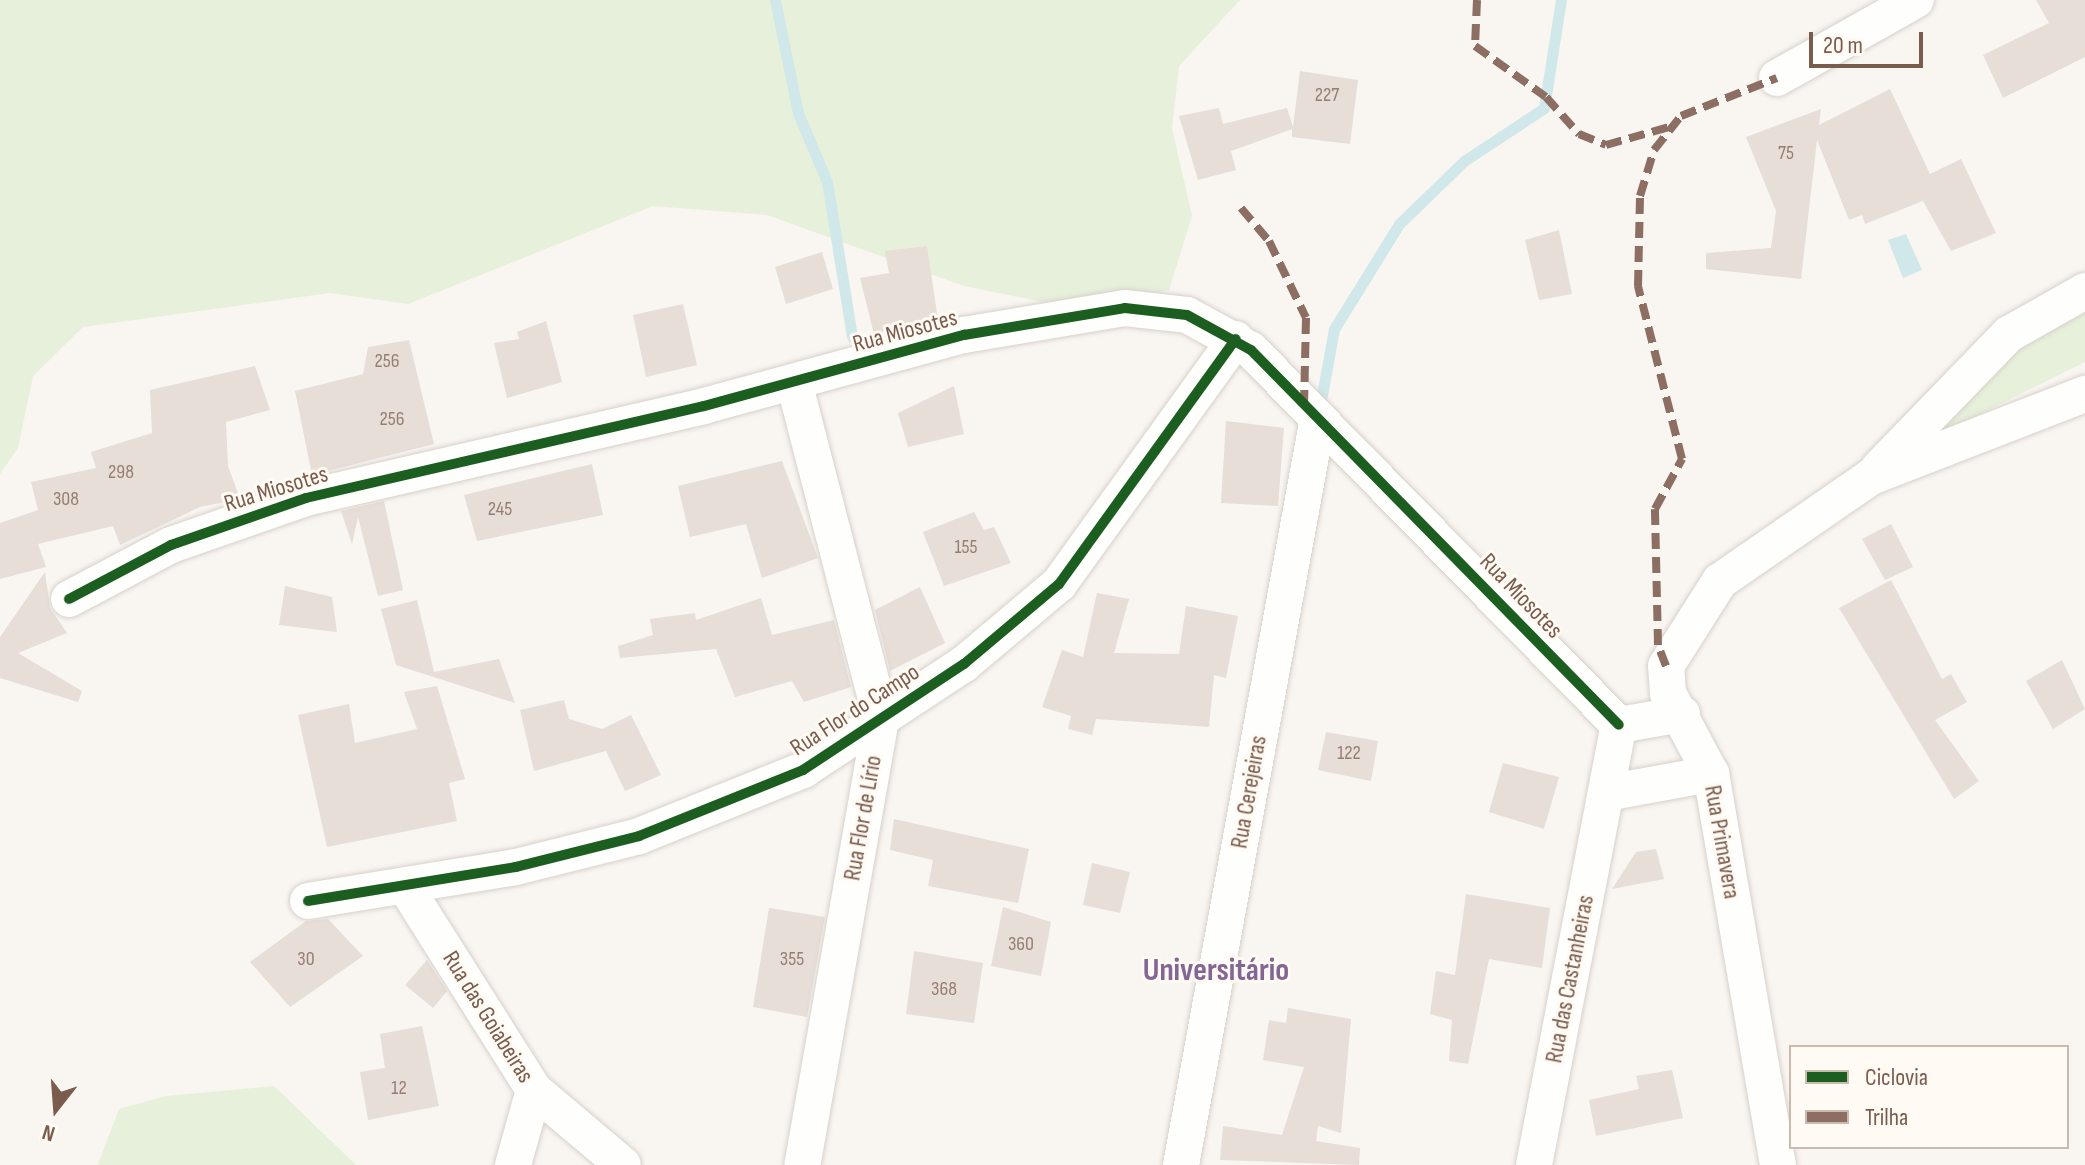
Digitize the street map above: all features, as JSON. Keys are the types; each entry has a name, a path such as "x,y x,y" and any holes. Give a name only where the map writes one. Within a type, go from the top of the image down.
{"street":[{"path":"1777,78 1916,0"},
{"name":"Rua Primavera","path":"1778,1165 1711,774 1682,714 1668,693 1666,666 1720,581 1871,477 2009,334 2085,291"},
{"name":"Rua Miosotes","path":"69,599 171,545 306,498 794,382 964,335 1125,308 1187,315 1236,339 1318,418 1619,725"},
{"name":"Rua Flor do Campo","path":"308,901 405,886 639,836 803,770 964,664 1059,584 1236,339"},
{"name":"Rua Flor de Lírio","path":"794,382 881,719 802,1165"},
{"name":"Rua Primavera","path":"1871,477 2085,394"},
{"name":"Rua Cerejeiras","path":"1181,1165 1318,418"},
{"path":"1619,725 1682,714"},
{"name":"Rua das Castanheiras","path":"1534,1165 1619,725"},
{"path":"1606,793 1711,774"},
{"name":"Rua das Goiabeiras","path":"405,886 534,1090 623,1165"},
{"path":"513,1165 534,1090"}],"green space":[{"path":"0,0 1240,0 1179,66 1172,128 1192,216 1169,290 1077,309 964,286 767,215 653,206 408,304 330,293 83,327 33,376 18,448 0,474"},
{"path":"2085,308 2085,362 1924,442 2024,341"},
{"path":"274,1086 356,1165 98,1165 119,1109 166,1096"}],"water":[{"path":"1906,234 1922,270 1903,278 1888,240"}],"building":[{"path":"2036,0 2085,0 2085,57 2003,98 1983,55 2049,23"},
{"path":"1300,71 1358,80 1350,144 1292,137 1292,129 1231,151 1236,170 1198,180 1179,116 1219,108 1223,124 1287,108 1293,127"},
{"path":"1890,89 1930,174 1961,159 1996,233 1951,251 1923,201 1865,224 1862,215 1849,220 1817,140 1801,279 1706,269 1706,253 1771,248 1776,211 1746,137 1821,109 1819,125"},
{"path":"1559,230 1572,294 1539,300 1525,240"},
{"path":"927,246 938,320 874,334 860,278 889,273 885,251"},
{"path":"822,252 833,289 786,304 775,267"},
{"path":"683,304 697,365 646,377 633,315"},
{"path":"546,321 562,382 507,398 494,343 519,339 517,332"},
{"path":"409,340 434,444 312,475 295,391 363,374 368,347"},
{"path":"255,366 270,410 226,422 228,466 240,499 200,507 120,545 113,526 38,544 46,567 0,579 0,523 38,510 31,482 96,468 91,452 152,433 150,390"},
{"path":"954,386 964,434 908,447 898,413"},
{"path":"1226,421 1284,428 1278,506 1221,503"},
{"path":"782,461 818,558 762,578 746,524 690,537 678,486"},
{"path":"592,464 603,515 477,541 464,495"},
{"path":"384,501 403,590 378,596 358,517 352,544 341,511"},
{"path":"974,512 984,530 994,527 1011,563 944,586 923,532"},
{"path":"1891,524 1913,567 1885,580 1862,539"},
{"path":"45,572 50,608 67,633 18,653 82,691 78,702 0,678 0,637"},
{"path":"1891,580 1942,679 1951,674 1967,702 1935,720 1979,781 1954,799 1839,608"},
{"path":"285,586 332,597 337,632 279,625"},
{"path":"920,587 945,643 890,671 875,610"},
{"path":"1097,593 1129,599 1114,653 1179,654 1186,606 1238,616 1226,678 1214,675 1209,727 1096,719 1092,735 1068,729 1071,716 1042,707 1062,650 1083,657"},
{"path":"761,598 772,635 834,620 851,687 804,702 792,681 735,697 716,649 620,658 618,646 653,635 650,619 695,613 696,620"},
{"path":"417,600 434,672 499,659 515,703 396,665 381,609"},
{"path":"2062,660 2085,709 2053,729 2026,681"},
{"path":"437,686 465,779 449,783 457,821 327,847 298,715 349,704 355,743 417,729 404,692"},
{"path":"564,700 569,719 602,729 631,715 661,775 625,791 606,751 534,771 520,710"},
{"path":"1326,732 1378,741 1371,781 1318,770"},
{"path":"1503,763 1559,777 1544,829 1489,812"},
{"path":"894,819 1029,849 1018,903 928,886 933,860 890,850"},
{"path":"1656,849 1664,879 1612,889 1636,852"},
{"path":"1092,863 1130,872 1120,913 1083,905"},
{"path":"1466,894 1550,908 1542,968 1489,959 1468,1064 1449,1061 1452,1020 1430,1014 1436,971 1455,975"},
{"path":"1003,907 1051,922 1041,976 991,966"},
{"path":"769,908 825,917 807,1017 753,1007"},
{"path":"328,919 363,956 290,1007 250,962 306,921"},
{"path":"914,951 983,963 974,1023 906,1014"},
{"path":"427,960 447,991 433,1008 405,985"},
{"path":"1288,1008 1351,1019 1341,1133 1318,1126 1316,1141 1360,1148 1359,1165 1220,1160 1223,1126 1282,1135 1304,1067 1263,1060 1269,1020 1286,1023"},
{"path":"422,1026 439,1106 368,1120 360,1072 385,1068 380,1034"},
{"path":"1672,1070 1683,1118 1596,1136 1589,1100 1639,1089 1636,1076"}],"waterway":[{"path":"775,0 798,113 827,182 852,337"},
{"path":"1320,406 1334,329 1399,224 1464,161 1544,108 1561,0"}],"marked path":[{"path":"1477,0 1475,46 1546,97 1579,134 1606,145 1669,127"},
{"path":"1666,666 1658,645 1655,509 1682,459 1638,286 1640,196 1654,150 1681,116 1777,78"},
{"path":"1241,208 1269,241 1306,318 1304,405"}],"cycle path":[{"path":"69,599 171,545 306,498 704,406 964,335 1125,308 1187,315 1251,350 1619,725"},
{"path":"308,901 516,867 639,836 803,770 964,664 1059,584 1236,339"}],"district":[{"name":"Universitário","path":"1216,971"}]}
